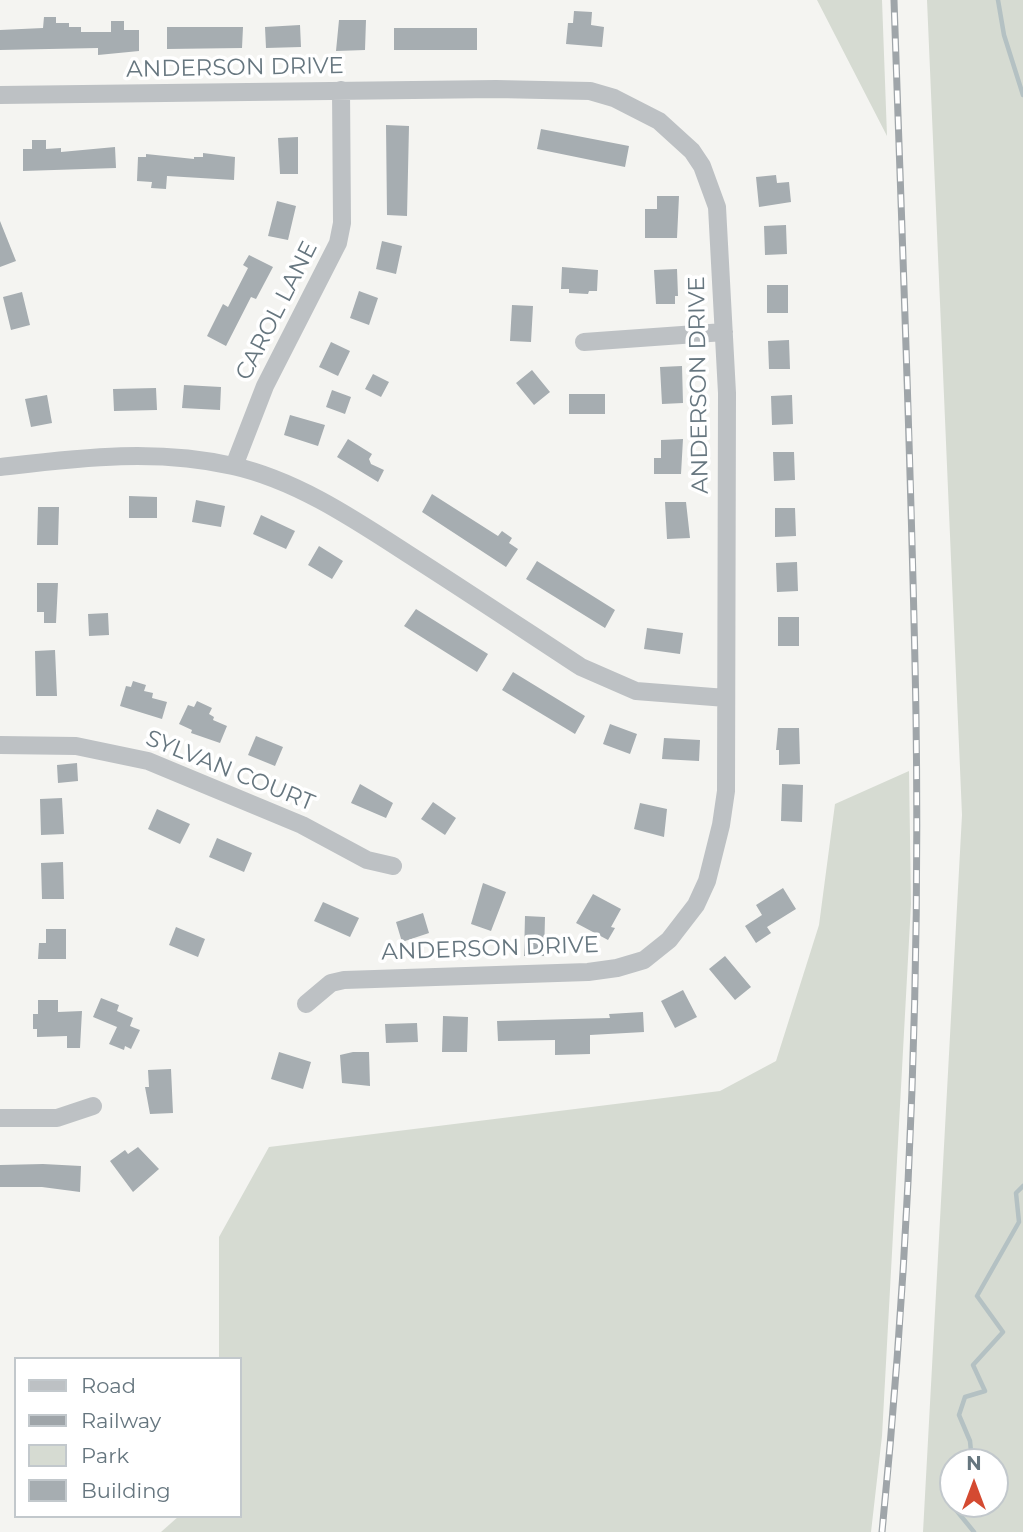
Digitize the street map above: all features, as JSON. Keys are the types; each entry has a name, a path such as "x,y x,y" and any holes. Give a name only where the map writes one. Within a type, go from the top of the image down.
{"street":[{"name":"ANDERSON DRIVE","path":"0,95 341,90 590,91 614,98 659,121 692,151 712,186 719,228 727,393 726,791 713,861 696,905 661,949 630,965 588,972 344,980 331,983 306,1004"},
{"name":"CAROL LANE","path":"234,466 265,386 338,243 342,223 341,90"},
{"path":"584,342 724,332"},
{"path":"0,467 130,456 192,459 234,466 302,491 342,513 581,667 608,681 636,691 726,698"},
{"name":"SYLVAN COURT","path":"0,745 76,746 148,761 302,825 367,860 393,866"},
{"path":"0,1118 57,1118 93,1106"}],"green space":[{"path":"817,0 882,0 887,136"},
{"path":"927,0 1023,0 1023,1532 923,1532 962,815"},
{"path":"909,771 911,904 882,1436 871,1532 161,1532 177,1518 242,1518 242,1357 219,1357 219,1237 269,1147 720,1091 776,1061 819,925 835,804"}],"building":[{"path":"574,11 592,12 591,25 604,27 602,47 566,44 568,23 573,23"},
{"path":"44,17 56,17 56,23 69,23 69,27 81,27 81,32 111,32 111,21 124,21 124,30 139,30 139,51 98,55 98,48 0,50 0,30 43,28"},
{"path":"339,20 366,20 365,50 336,51"},
{"path":"300,25 301,47 266,48 265,27"},
{"path":"167,27 243,27 242,48 167,49"},
{"path":"394,28 477,28 477,50 394,50"},
{"path":"386,125 409,126 407,216 387,215"},
{"path":"541,129 629,146 625,167 537,149"},
{"path":"298,137 298,174 280,174 278,138"},
{"path":"32,140 46,140 46,149 61,148 61,152 115,147 116,168 23,171 23,149 32,149"},
{"path":"203,153 235,157 234,180 167,176 166,189 151,188 152,182 137,181 138,157 146,157 146,154 194,159 203,157"},
{"path":"776,175 777,183 789,182 791,202 759,207 756,177"},
{"path":"657,196 679,196 677,238 645,238 645,209 657,209"},
{"path":"277,201 296,206 288,240 268,236"},
{"path":"0,221 16,261 0,267"},
{"path":"786,225 787,254 765,255 764,226"},
{"path":"382,241 402,246 396,274 376,269"},
{"path":"249,255 273,267 256,299 251,297 226,346 207,336 223,304 228,307 248,268 243,265"},
{"path":"562,267 598,270 597,291 589,291 588,294 569,293 569,289 561,289"},
{"path":"677,269 678,296 675,296 675,304 656,304 654,270"},
{"path":"767,285 788,285 788,313 767,313"},
{"path":"359,291 378,298 369,325 350,318"},
{"path":"22,292 30,325 11,330 3,297"},
{"path":"512,305 533,306 531,342 510,341"},
{"path":"789,340 790,369 769,369 768,341"},
{"path":"331,342 350,351 338,376 319,367"},
{"path":"682,366 683,403 662,404 660,367"},
{"path":"532,370 550,392 534,405 516,383"},
{"path":"373,374 389,382 381,397 365,389"},
{"path":"184,385 221,387 220,410 182,408"},
{"path":"156,388 157,410 114,411 113,389"},
{"path":"332,390 351,397 345,414 326,407"},
{"path":"569,394 605,394 605,414 569,414"},
{"path":"47,395 52,423 31,427 25,399"},
{"path":"792,395 793,424 772,425 771,396"},
{"path":"290,415 325,425 318,446 284,435"},
{"path":"348,439 372,454 369,459 371,464 384,470 378,482 337,457"},
{"path":"683,439 681,474 654,474 654,458 661,458 661,440"},
{"path":"773,452 794,452 795,480 774,481"},
{"path":"432,494 498,536 502,531 512,538 509,543 518,549 506,567 422,512"},
{"path":"129,496 157,497 157,518 129,518"},
{"path":"196,500 225,506 221,527 192,522"},
{"path":"665,502 686,502 690,538 667,539"},
{"path":"38,507 59,507 58,545 37,545"},
{"path":"775,508 795,508 796,536 775,537"},
{"path":"261,515 295,531 286,549 253,534"},
{"path":"319,546 343,561 332,579 308,565"},
{"path":"537,561 615,610 605,628 526,579"},
{"path":"797,562 798,591 777,592 776,563"},
{"path":"37,583 58,583 56,623 44,623 44,612 37,612"},
{"path":"416,609 488,654 477,672 404,626"},
{"path":"108,613 109,635 89,636 88,614"},
{"path":"778,617 799,617 799,646 778,646"},
{"path":"647,628 683,633 680,654 644,649"},
{"path":"55,650 57,696 36,696 35,651"},
{"path":"513,672 585,716 575,734 502,690"},
{"path":"133,681 146,685 144,691 153,693 152,698 167,702 162,719 120,706 126,686 131,687"},
{"path":"197,701 212,708 209,714 214,717 213,720 227,726 220,743 191,733 192,730 179,724 188,705 194,707"},
{"path":"610,724 637,734 630,754 603,744"},
{"path":"778,728 799,728 800,764 779,765 779,750 776,750"},
{"path":"256,736 283,747 275,766 248,755"},
{"path":"664,738 700,740 699,761 662,759"},
{"path":"77,763 78,781 58,783 57,765"},
{"path":"360,784 393,803 386,818 351,803"},
{"path":"782,784 803,785 802,822 781,821"},
{"path":"62,798 64,834 41,835 40,799"},
{"path":"433,802 456,818 445,835 421,819"},
{"path":"640,803 667,809 664,837 634,829"},
{"path":"157,809 190,824 180,844 148,829"},
{"path":"217,838 252,853 244,872 209,857"},
{"path":"63,862 64,899 42,899 41,863"},
{"path":"483,883 506,892 491,931 471,924"},
{"path":"783,888 796,909 767,927 771,933 756,943 745,926 762,915 756,905"},
{"path":"593,894 621,909 611,927 615,928 608,940 576,923"},
{"path":"323,902 359,918 350,937 314,921"},
{"path":"423,913 429,933 402,942 396,922"},
{"path":"525,916 545,917 544,956 524,956"},
{"path":"176,927 205,939 198,957 169,945"},
{"path":"46,929 66,929 66,959 38,959 39,943 46,943"},
{"path":"725,956 751,987 735,1000 709,969"},
{"path":"683,990 697,1017 675,1028 661,1001"},
{"path":"101,998 119,1005 117,1011 133,1018 130,1026 140,1030 131,1049 125,1046 124,1050 109,1044 117,1027 93,1017"},
{"path":"38,1000 58,1000 58,1012 82,1011 80,1048 67,1048 67,1036 37,1037 37,1029 33,1029 33,1014 38,1014"},
{"path":"643,1012 644,1032 590,1035 590,1054 555,1055 555,1040 498,1041 497,1021 610,1018 609,1014"},
{"path":"443,1016 468,1017 467,1052 442,1052"},
{"path":"417,1023 418,1042 386,1043 385,1024"},
{"path":"279,1052 311,1062 303,1089 271,1079"},
{"path":"369,1052 370,1086 342,1083 340,1055"},
{"path":"171,1069 173,1113 150,1114 145,1087 149,1087 148,1070"},
{"path":"138,1147 159,1169 133,1192 110,1161 125,1150 128,1154"},
{"path":"0,1165 81,1166 80,1192 42,1187 0,1187"}],"waterway":[{"path":"998,0 1004,35 1023,95"},
{"path":"971,1448 959,1415 965,1397 985,1391 973,1365 1003,1332 977,1296 1019,1222 1016,1193 1023,1186"},
{"path":"963,1518 974,1532"}],"railway":[{"path":"882,1532 906,1226 914,1022 917,818 909,448 894,0"}]}
